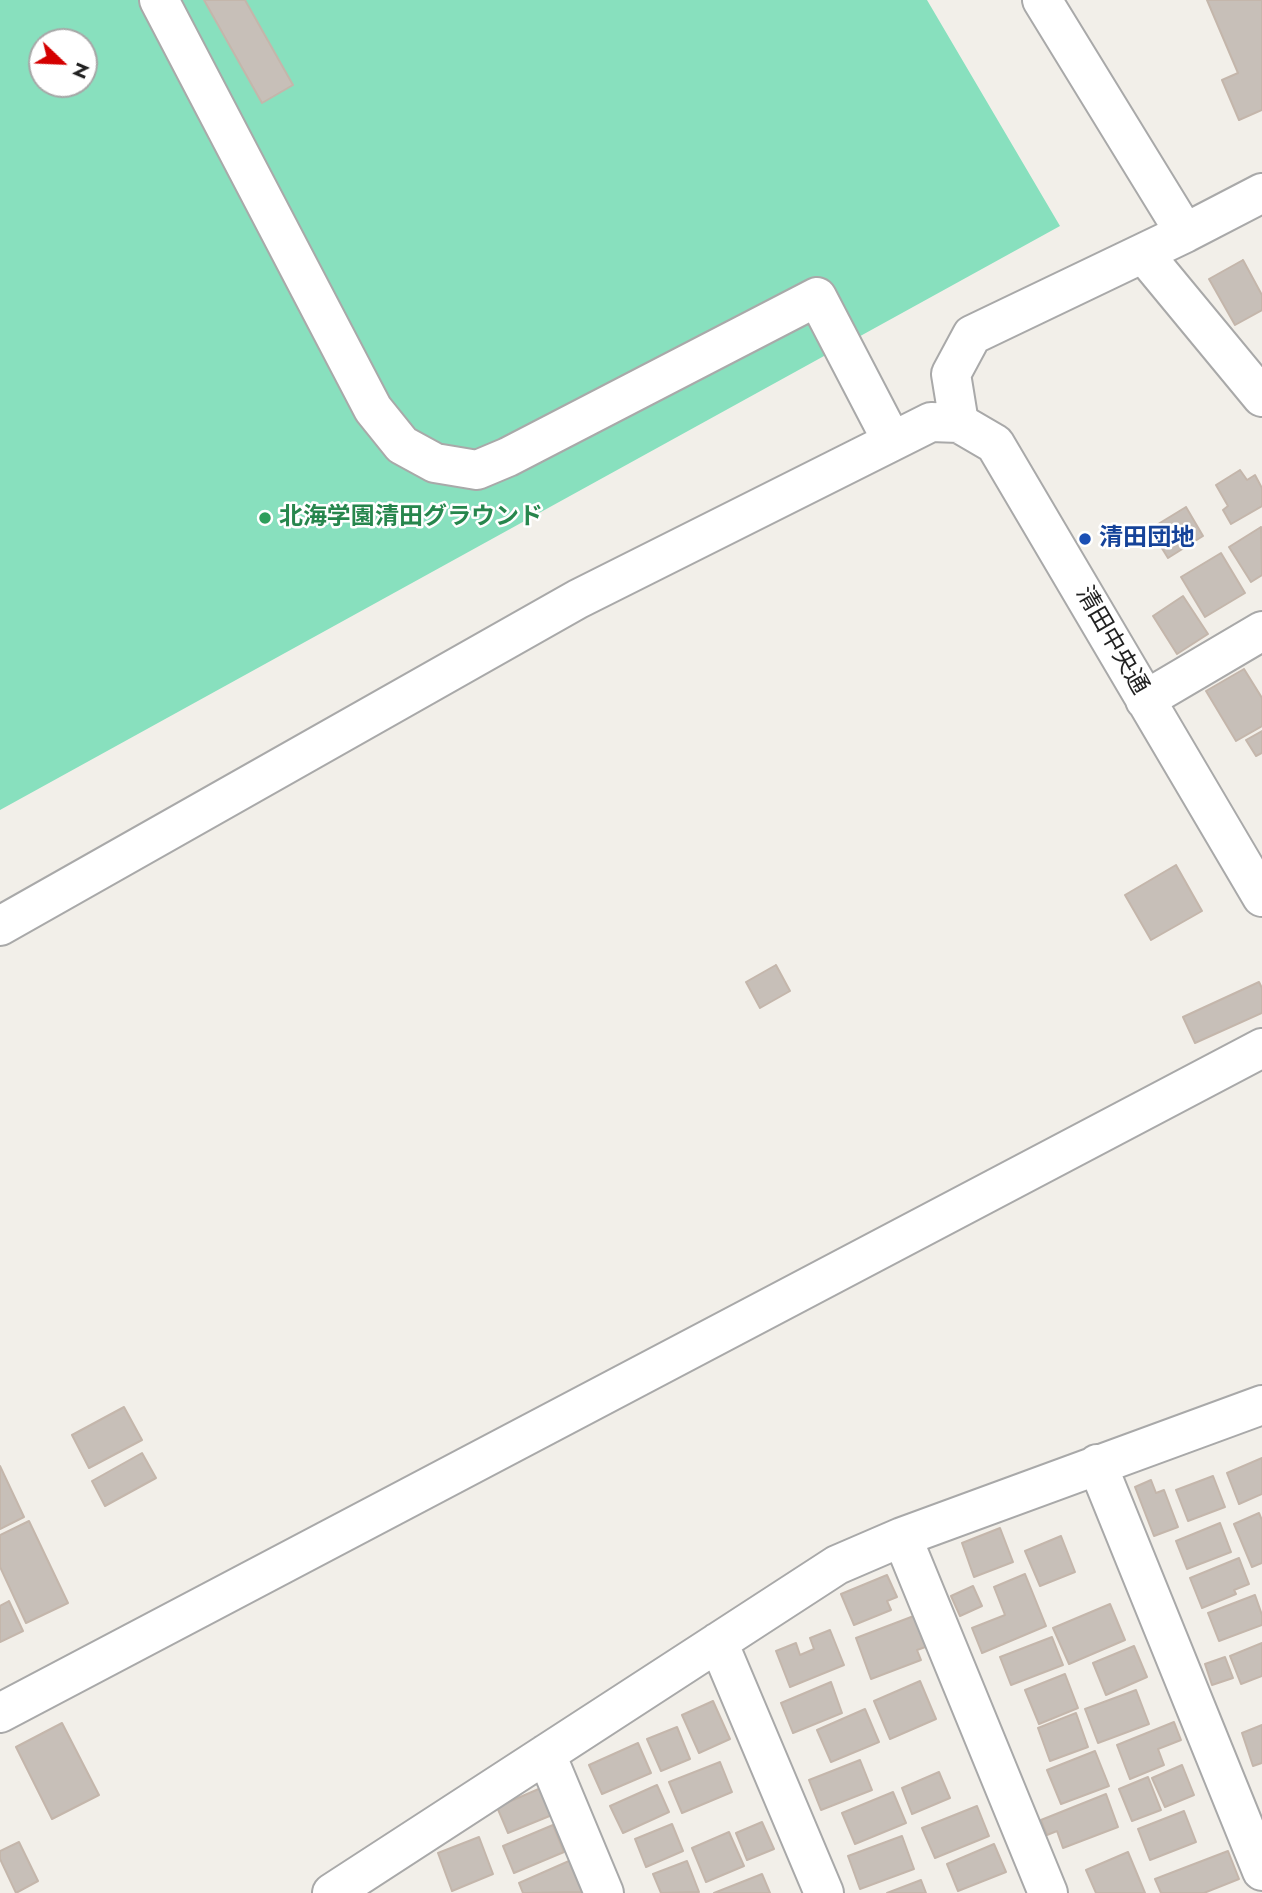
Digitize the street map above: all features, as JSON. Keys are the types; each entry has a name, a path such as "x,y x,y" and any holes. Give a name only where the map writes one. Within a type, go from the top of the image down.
{"street":[{"path":"159,0 373,409 402,445 435,463 477,470 508,457 817,297 892,441"},
{"path":"1042,0 1185,233"},
{"path":"0,926 578,599 892,441 945,423 951,374 972,335 1262,193"},
{"path":"1143,253 1262,397"},
{"name":"清田中央通","path":"945,423 995,444 1145,700 1258,879"},
{"path":"1145,700 1262,631"},
{"path":"0,1713 1262,1048"},
{"path":"332,1893 383,1878 547,1754 837,1564 1097,1464 1262,1405"},
{"path":"1097,1464 1262,1871"},
{"path":"902,1537 1048,1893"},
{"path":"718,1642 824,1893"},
{"path":"547,1754 604,1893"}],"green space":[{"name":"北海学園清田グラウンド","path":"0,0 927,0 1060,226 0,810"}],"building":[{"path":"204,0 245,0 293,85 262,103"},
{"path":"1207,0 1262,0 1262,110 1239,120 1222,80 1238,73"},
{"path":"1243,260 1262,295 1262,310 1235,325 1209,279"},
{"path":"1240,470 1247,480 1255,475 1262,488 1262,506 1231,524 1223,510 1228,506 1216,485"},
{"path":"1186,507 1203,536 1168,558 1150,529"},
{"path":"1261,527 1262,575 1251,582 1229,547"},
{"path":"1221,553 1245,593 1205,617 1181,577"},
{"path":"1183,596 1208,634 1177,654 1153,616"},
{"path":"1244,669 1262,698 1262,726 1236,741 1206,691"},
{"path":"1262,731 1262,753 1256,756 1246,740"},
{"path":"1176,865 1202,911 1151,940 1125,895"},
{"path":"776,965 790,991 760,1008 746,982"},
{"path":"1259,982 1262,988 1262,1013 1195,1043 1183,1017"},
{"path":"124,1407 142,1440 89,1468 72,1435"},
{"path":"142,1453 156,1478 105,1506 92,1481"},
{"path":"1262,1458 1262,1494 1239,1504 1227,1473"},
{"path":"0,1466 24,1517 0,1529"},
{"path":"1213,1476 1225,1507 1188,1521 1176,1490"},
{"path":"1151,1480 1156,1493 1164,1490 1178,1527 1154,1536 1135,1487"},
{"path":"1259,1513 1262,1520 1262,1563 1252,1567 1234,1524"},
{"path":"29,1521 68,1603 26,1623 0,1567 0,1535"},
{"path":"1220,1523 1231,1552 1187,1569 1176,1541"},
{"path":"1000,1528 1013,1562 974,1577 962,1543"},
{"path":"1061,1536 1075,1572 1040,1586 1025,1551"},
{"path":"1239,1558 1249,1584 1234,1590 1236,1594 1202,1608 1190,1578"},
{"path":"1025,1574 1046,1626 982,1653 972,1628 1005,1615 994,1587"},
{"path":"887,1575 897,1597 887,1601 891,1610 854,1625 841,1594"},
{"path":"973,1586 982,1606 960,1616 951,1596"},
{"path":"1255,1595 1262,1615 1262,1625 1219,1641 1208,1613"},
{"path":"9,1601 23,1631 0,1642 0,1606"},
{"path":"1110,1604 1125,1640 1069,1664 1053,1628"},
{"path":"919,1614 931,1645 917,1650 921,1660 871,1679 856,1638"},
{"path":"830,1630 844,1665 790,1687 776,1651 796,1643 800,1655 814,1649 810,1638"},
{"path":"1052,1637 1063,1665 1011,1685 1000,1657"},
{"path":"1262,1643 1262,1676 1241,1684 1230,1656"},
{"path":"1134,1646 1147,1677 1106,1695 1093,1663"},
{"path":"1225,1657 1233,1678 1212,1685 1205,1664"},
{"path":"1065,1674 1078,1708 1039,1724 1025,1690"},
{"path":"920,1681 936,1719 890,1739 874,1701"},
{"path":"831,1682 842,1713 793,1733 781,1703"},
{"path":"1136,1690 1149,1724 1098,1743 1085,1709"},
{"path":"713,1701 730,1739 699,1753 682,1715"},
{"path":"865,1709 879,1742 831,1762 817,1730"},
{"path":"1076,1713 1088,1747 1050,1761 1038,1728"},
{"path":"1174,1722 1181,1740 1158,1749 1164,1765 1130,1779 1117,1745"},
{"path":"62,1723 99,1795 52,1819 16,1747"},
{"path":"1262,1725 1262,1763 1253,1766 1242,1733"},
{"path":"677,1727 690,1759 661,1771 647,1739"},
{"path":"638,1743 651,1773 602,1794 589,1765"},
{"path":"1095,1751 1109,1786 1061,1804 1047,1770"},
{"path":"860,1760 872,1790 821,1810 809,1780"},
{"path":"720,1762 732,1792 682,1813 669,1782"},
{"path":"1182,1765 1194,1795 1165,1807 1152,1778"},
{"path":"939,1772 950,1798 912,1814 902,1788"},
{"path":"1148,1777 1161,1810 1132,1821 1119,1789"},
{"path":"657,1785 669,1812 623,1833 610,1806"},
{"path":"541,1788 552,1815 508,1833 497,1807"},
{"path":"893,1792 906,1823 855,1844 842,1813"},
{"path":"1106,1794 1118,1827 1063,1848 1057,1831 1047,1835 1041,1820"},
{"path":"977,1806 989,1836 935,1858 922,1828"},
{"path":"1184,1811 1196,1842 1150,1860 1138,1829"},
{"path":"762,1822 774,1849 747,1860 736,1833"},
{"path":"672,1824 683,1851 646,1867 635,1839"},
{"path":"553,1825 564,1852 514,1873 503,1846"},
{"path":"729,1832 744,1866 706,1882 692,1848"},
{"path":"902,1836 914,1869 860,1889 848,1856"},
{"path":"479,1837 493,1874 452,1891 438,1853"},
{"path":"19,1842 38,1881 16,1893 0,1859 0,1851"},
{"path":"994,1844 1006,1872 958,1891 947,1864"},
{"path":"1228,1851 1239,1879 1204,1893 1161,1893 1155,1879"},
{"path":"1128,1852 1145,1893 1096,1893 1086,1870"},
{"path":"569,1861 582,1892 523,1893 519,1883"},
{"path":"687,1861 699,1892 661,1893 653,1874"},
{"path":"762,1874 770,1893 714,1893"},
{"path":"921,1880 926,1893 887,1893"}],"place":[{"name":"北海学園清田グラウンド","path":"265,518"},
{"name":"清田団地","path":"1085,539"}]}
